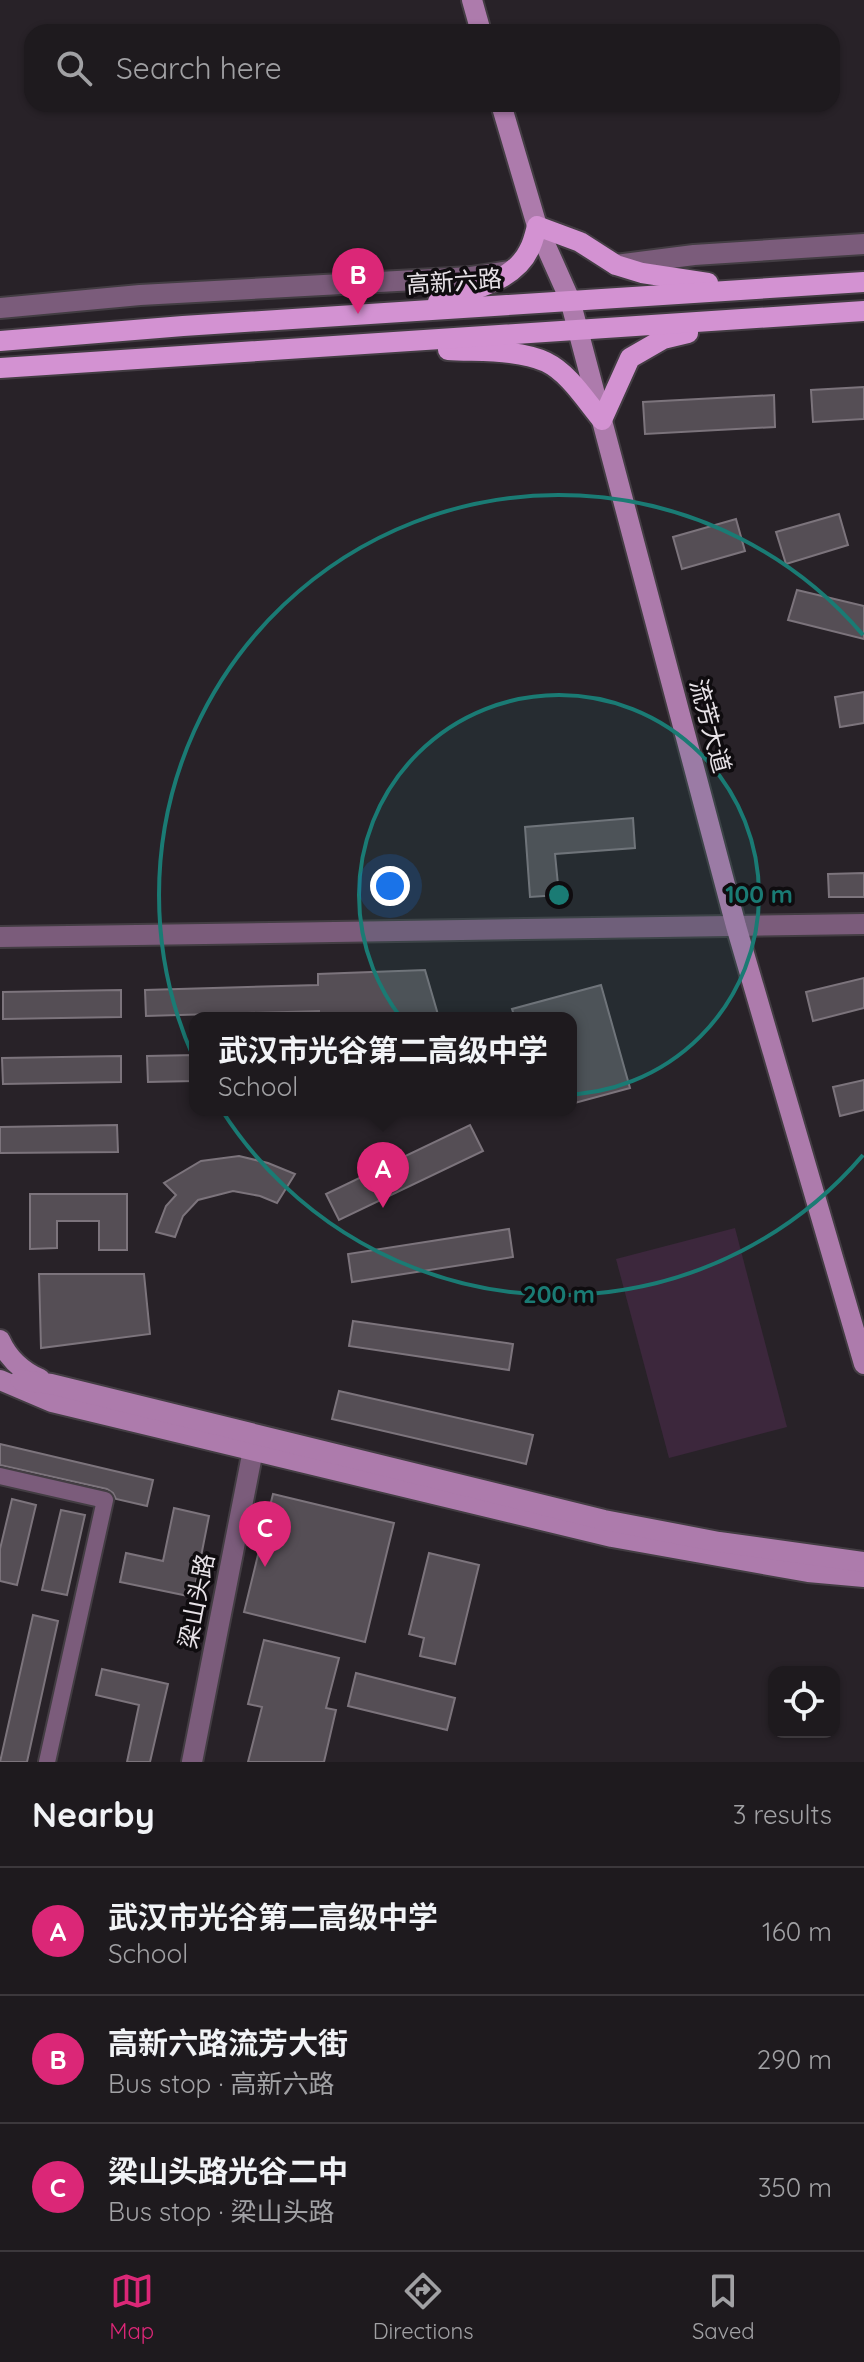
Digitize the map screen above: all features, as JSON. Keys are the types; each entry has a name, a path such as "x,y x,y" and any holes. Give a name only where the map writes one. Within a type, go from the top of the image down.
{"main road":[{"path":"472,0 479,24"},
{"name":"流芳大道","path":"503,112 537,226 570,300 736,926 864,1364"},
{"path":"415,311 514,271 529,251 537,226 580,242 616,265 642,273 747,289"},
{"name":"高新六路","path":"0,341 864,282"},
{"path":"0,368 864,311"},
{"path":"373,344 515,355 546,362 563,374 602,420 630,358 663,339 746,319"},
{"path":"0,329 60,336"},
{"path":"0,382 59,364"},
{"path":"0,1340 5,1352 28,1373 51,1384"},
{"path":"0,1378 51,1384 604,1520 719,1542 864,1562"},
{"path":"0,1378 52,1402 612,1537 808,1572 864,1577"}],"street":[{"path":"616,265 694,255 864,244"},
{"path":"0,308 140,295 471,277 514,271"},
{"path":"0,937 864,924"},
{"name":"梁山头路","path":"192,1762 253,1450"},
{"path":"0,1476 105,1500 47,1762"}],"shaded area":[{"path":"735,1228 787,1427 669,1458 616,1259"}],"building":[{"path":"864,387 864,419 813,422 811,390"},
{"path":"774,395 775,427 645,434 643,402"},
{"path":"839,514 848,545 786,564 776,532"},
{"path":"736,519 745,551 682,569 673,537"},
{"path":"797,590 864,606 864,639 788,620"},
{"path":"864,692 864,723 840,727 835,697"},
{"path":"633,818 635,848 555,854 559,895 530,897 525,827"},
{"path":"864,873 864,897 829,897 828,874"},
{"path":"425,970 437,1012 189,1012 189,1015 146,1016 145,990 318,985 318,974"},
{"path":"864,978 864,1008 813,1021 806,992"},
{"path":"601,985 630,1088 577,1102 577,1012 513,1012 512,1009"},
{"path":"121,990 121,1017 3,1019 3,992"},
{"path":"189,1055 189,1081 148,1082 147,1056"},
{"path":"121,1056 121,1082 3,1084 2,1058"},
{"path":"864,1080 864,1110 840,1116 833,1087"},
{"path":"117,1125 118,1152 0,1153 0,1127"},
{"path":"470,1125 483,1151 339,1220 326,1194"},
{"path":"239,1156 295,1174 277,1203 233,1191 198,1200 183,1216 175,1237 156,1232 166,1206 176,1195 164,1183 201,1161"},
{"path":"30,1194 127,1194 127,1250 99,1250 99,1221 57,1221 57,1248 30,1249"},
{"path":"509,1229 513,1257 352,1282 348,1254"},
{"path":"39,1274 144,1274 150,1334 41,1348"},
{"path":"353,1321 513,1344 509,1370 349,1346"},
{"path":"339,1391 533,1435 526,1464 332,1419"},
{"path":"0,1444 153,1480 147,1506 116,1499 107,1489 0,1465"},
{"path":"273,1494 394,1523 365,1642 244,1612"},
{"path":"12,1499 36,1505 17,1585 0,1581 0,1549"},
{"path":"174,1508 209,1516 193,1597 120,1582 126,1553 163,1561"},
{"path":"61,1510 85,1515 67,1595 42,1590"},
{"path":"429,1553 479,1565 455,1664 420,1656 424,1638 409,1634"},
{"path":"33,1615 58,1621 27,1762 0,1762"},
{"path":"264,1640 339,1658 326,1708 336,1710 324,1762 248,1762 262,1707 248,1704"},
{"path":"102,1669 168,1684 150,1762 127,1762 139,1705 96,1695"},
{"path":"356,1673 455,1698 447,1730 348,1706"}],"place":[{"name":"高新六路流芳大街","path":"358,314"},
{"name":"武汉市光谷第二高级中学","path":"383,1208"},
{"name":"梁山头路光谷二中","path":"265,1567"}]}
